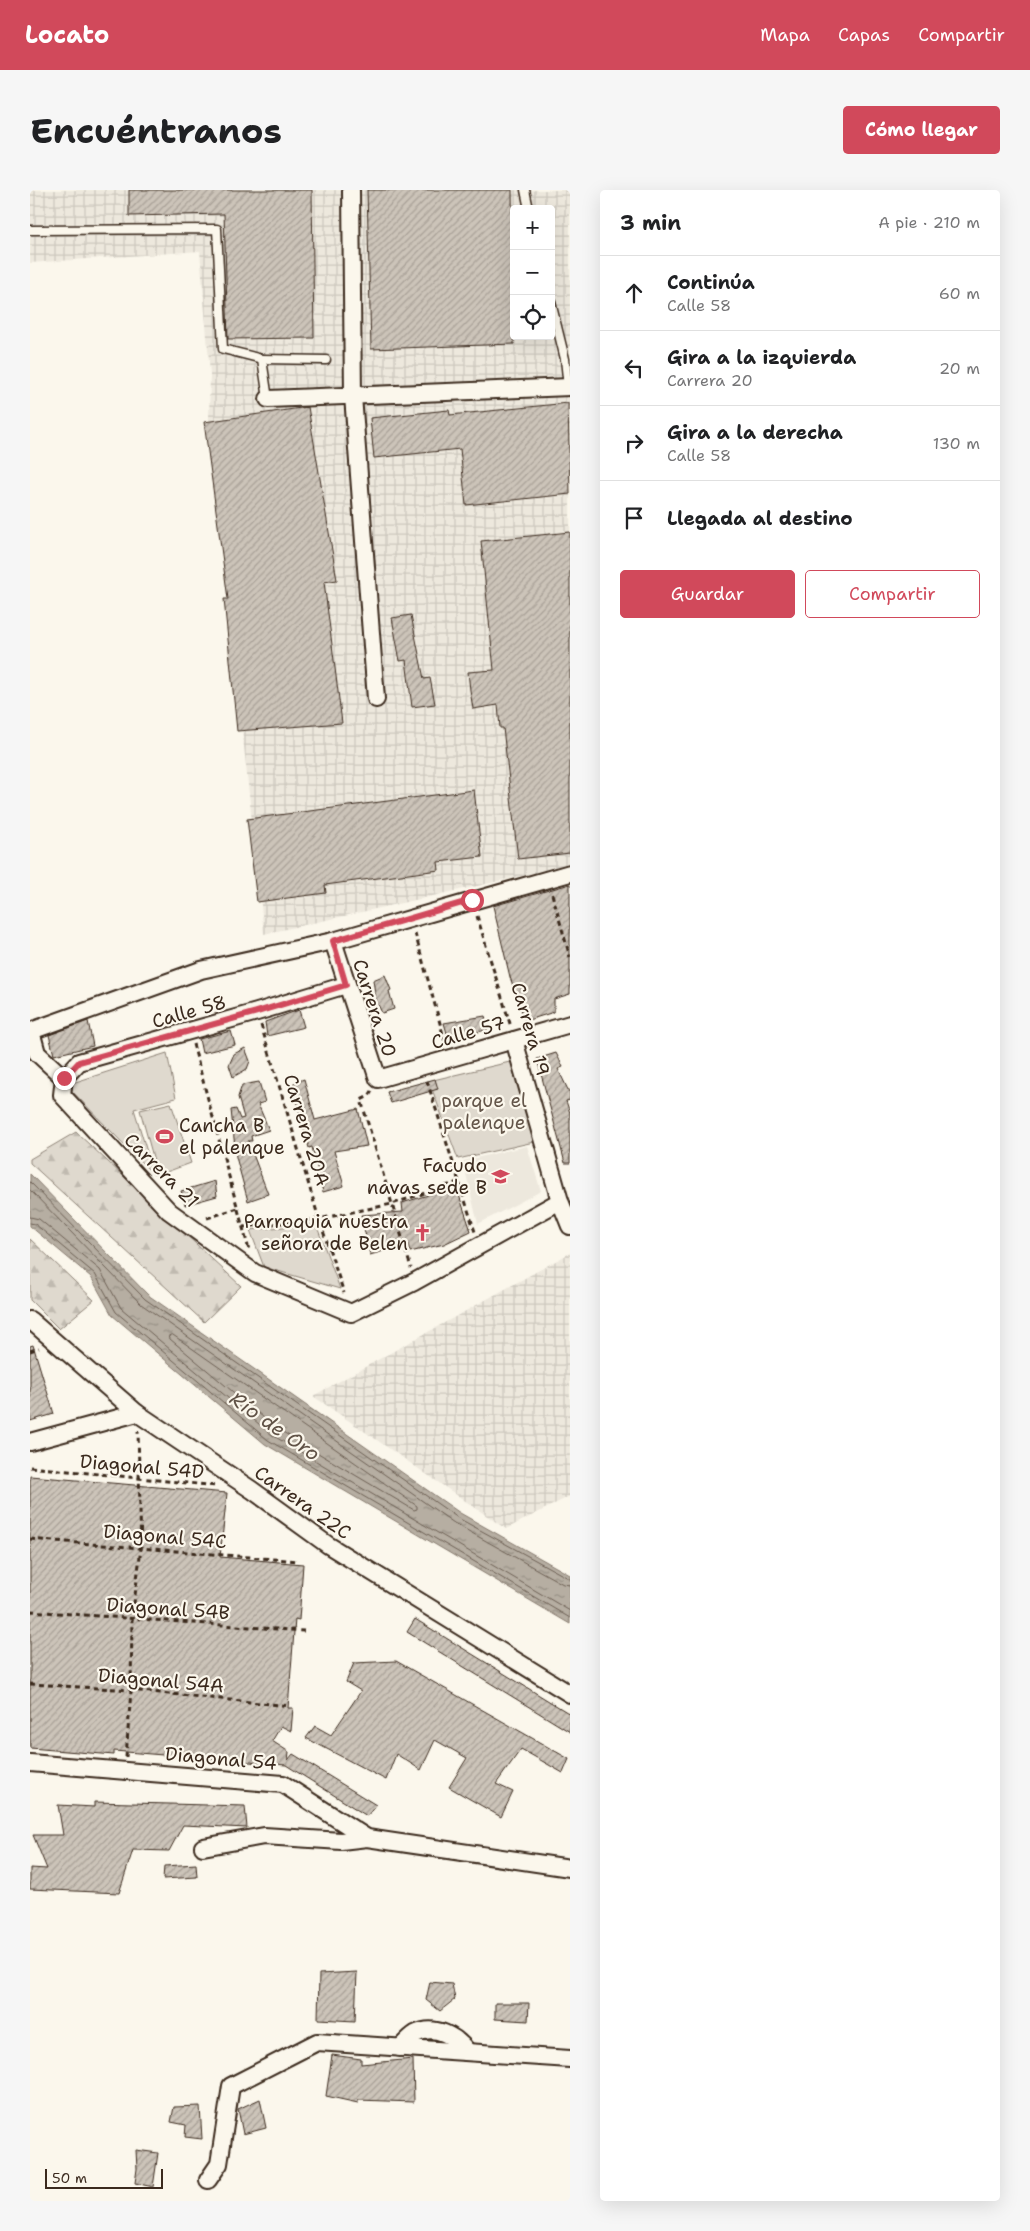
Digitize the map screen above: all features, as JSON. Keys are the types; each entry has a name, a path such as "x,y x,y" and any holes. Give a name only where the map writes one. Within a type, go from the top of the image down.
{"street":[{"path":"351,190 352,396 376,699"},
{"path":"268,399 569,387"},
{"path":"64,1078 37,1053 32,1031 201,970 333,941 570,873"},
{"name":"Carrera 20","path":"333,941 378,1079"},
{"name":"Calle 58","path":"64,1078 79,1062 346,985"},
{"name":"Calle 57","path":"378,1079 570,1024"},
{"name":"Carrera 19","path":"514,1040 560,1201 570,1226"},
{"name":"Carrera 21","path":"64,1078 62,1094 169,1211 255,1273 351,1313"},
{"path":"351,1313 414,1282 479,1244 560,1201"},
{"name":"Carrera 22C","path":"30,1320 137,1413 252,1490 328,1545 570,1694"},
{"path":"30,1442 137,1413"},
{"name":"Diagonal 54","path":"30,1763 283,1784 367,1838 570,1868"},
{"path":"203,1847 264,1836 341,1841 367,1838"},
{"path":"208,2180 219,2164 231,2086 317,2042 570,2059"}],"lane":[{"path":"525,190 529,205"},
{"path":"30,230 217,229 223,349 262,359 326,360"},
{"path":"555,318 565,359 569,387"},
{"path":"262,359 268,399"}],"path":[{"path":"548,879 570,957"},
{"name":"Carrera 19","path":"472,900 514,1040"},
{"path":"411,918 450,1058"},
{"name":"Carrera 20A","path":"257,1012 319,1219 351,1313"},
{"path":"190,1031 255,1273"},
{"path":"422,1066 479,1244"},
{"name":"Carrera 20","path":"378,1079 369,1096 361,1100 414,1282"},
{"path":"243,1227 319,1219 392,1204 458,1182"},
{"path":"207,1218 238,1208"},
{"path":"125,1770 131,1690 132,1619 141,1548 137,1413"},
{"name":"Diagonal 54D","path":"30,1467 224,1487"},
{"name":"Diagonal 54C","path":"30,1539 298,1561"},
{"name":"Diagonal 54B","path":"30,1611 304,1631"},
{"name":"Diagonal 54A","path":"30,1684 131,1690 290,1706"}],"shaded area":[{"path":"30,190 570,190 570,865 264,934 209,419 210,374 200,251 30,263"},
{"name":"Facudo navas sede B","path":"527,1146 541,1191 478,1224 463,1161"},
{"path":"570,1253 570,1496 506,1529 313,1396"}],"green space":[{"path":"167,1053 176,1098 134,1109 154,1175 66,1085"},
{"name":"parque el palenque","path":"514,1061 534,1142 458,1159 429,1081"},
{"name":"Cancha B el palenque","path":"171,1103 191,1163 158,1175 140,1110"},
{"path":"76,1132 241,1286 204,1322 30,1163 30,1159"},
{"path":"316,1224 340,1289 264,1267 250,1230"},
{"path":"30,1239 94,1300 59,1329 30,1300"}],"water":[{"name":"Río de Oro","path":"30,1174 148,1295 460,1513 570,1575 570,1624 265,1444 112,1315 91,1277 30,1226"}],"building":[{"path":"129,190 312,190 314,338 228,339 224,214 129,216"},
{"path":"367,190 512,190 512,205 510,205 510,340 514,340 514,344 371,349"},
{"path":"568,403 570,494 466,505 460,449 374,458 370,418 449,410 450,415"},
{"path":"308,407 337,580 324,582 342,723 237,731 224,599 228,599 204,422"},
{"path":"570,532 570,853 518,859 503,728 500,728 498,705 473,709 470,690 468,672 494,670 481,541"},
{"path":"411,615 424,679 430,678 435,704 412,707 406,660 400,661 392,618"},
{"path":"474,790 482,857 438,862 439,870 325,885 326,893 257,902 247,819"},
{"path":"570,884 570,994 554,999 554,1012 525,1021 510,977 493,906"},
{"path":"385,975 391,990 389,991 394,1009 382,1013 376,1000 373,980"},
{"path":"299,1010 304,1027 267,1036 265,1022"},
{"path":"485,1016 489,1029 449,1040 444,1023"},
{"path":"88,1021 93,1046 54,1055 49,1035"},
{"path":"231,1031 235,1045 202,1053 199,1039"},
{"path":"245,1048 250,1061 247,1069 233,1077 229,1065 234,1054"},
{"path":"556,1053 563,1067 558,1069 570,1094 570,1100 566,1101 570,1113 570,1163 565,1163 537,1059"},
{"path":"304,1079 315,1120 358,1109 367,1146 334,1151 344,1186 323,1192 312,1147 309,1148 292,1084"},
{"path":"435,1079 438,1089 391,1103 387,1092"},
{"path":"259,1082 265,1102 258,1104 269,1130 251,1136 252,1141 248,1141 268,1194 248,1201 236,1157 231,1110 236,1109 240,1119 244,1118 238,1097 242,1085"},
{"path":"215,1181 217,1196 185,1205 181,1191"},
{"path":"446,1187 457,1189 471,1231 444,1244 410,1252 408,1244 370,1255 361,1215 403,1212 402,1203 438,1192"},
{"path":"33,1345 54,1414 30,1421 30,1346"},
{"path":"30,1476 227,1493 220,1557 303,1564 299,1620 295,1619 288,1708 293,1708 291,1731 281,1726 272,1741 289,1752 288,1760 293,1754 376,1805 367,1816 286,1765 114,1751 114,1755 30,1748"},
{"path":"415,1619 570,1714 570,1732 407,1632"},
{"path":"396,1661 569,1759 563,1773 521,1749 496,1784 513,1792 501,1817 449,1787 467,1758 435,1740 421,1770 396,1754 386,1780 306,1738 315,1726 331,1735 361,1691 346,1682 354,1663"},
{"path":"94,1802 245,1806 247,1828 183,1825 169,1851 133,1850 119,1893 30,1889 30,1868 47,1869 33,1835 63,1835 58,1805 94,1807"},
{"path":"196,1864 197,1877 163,1879 164,1866"},
{"path":"357,1972 355,2021 318,2019 319,1974"},
{"path":"430,1982 452,1984 455,1999 440,2011 426,2000"},
{"path":"495,2003 529,2003 528,2021 495,2019"},
{"path":"332,2055 361,2059 361,2064 413,2059 414,2102 358,2100 358,2103 326,2096"},
{"path":"260,2099 266,2128 243,2134 238,2109"},
{"path":"200,2106 202,2139 185,2137 186,2125 171,2122 174,2107"},
{"path":"136,2150 158,2153 153,2187 135,2183 137,2169"}],"place":[{"name":"Cancha B el palenque","path":"165,1136"},
{"name":"Facudo navas sede B","path":"501,1176"},
{"name":"Parroquia nuestra señora de Belen","path":"422,1232"}],"route":[{"path":"64,1078 79,1062 346,985 333,941 472,900"}]}
